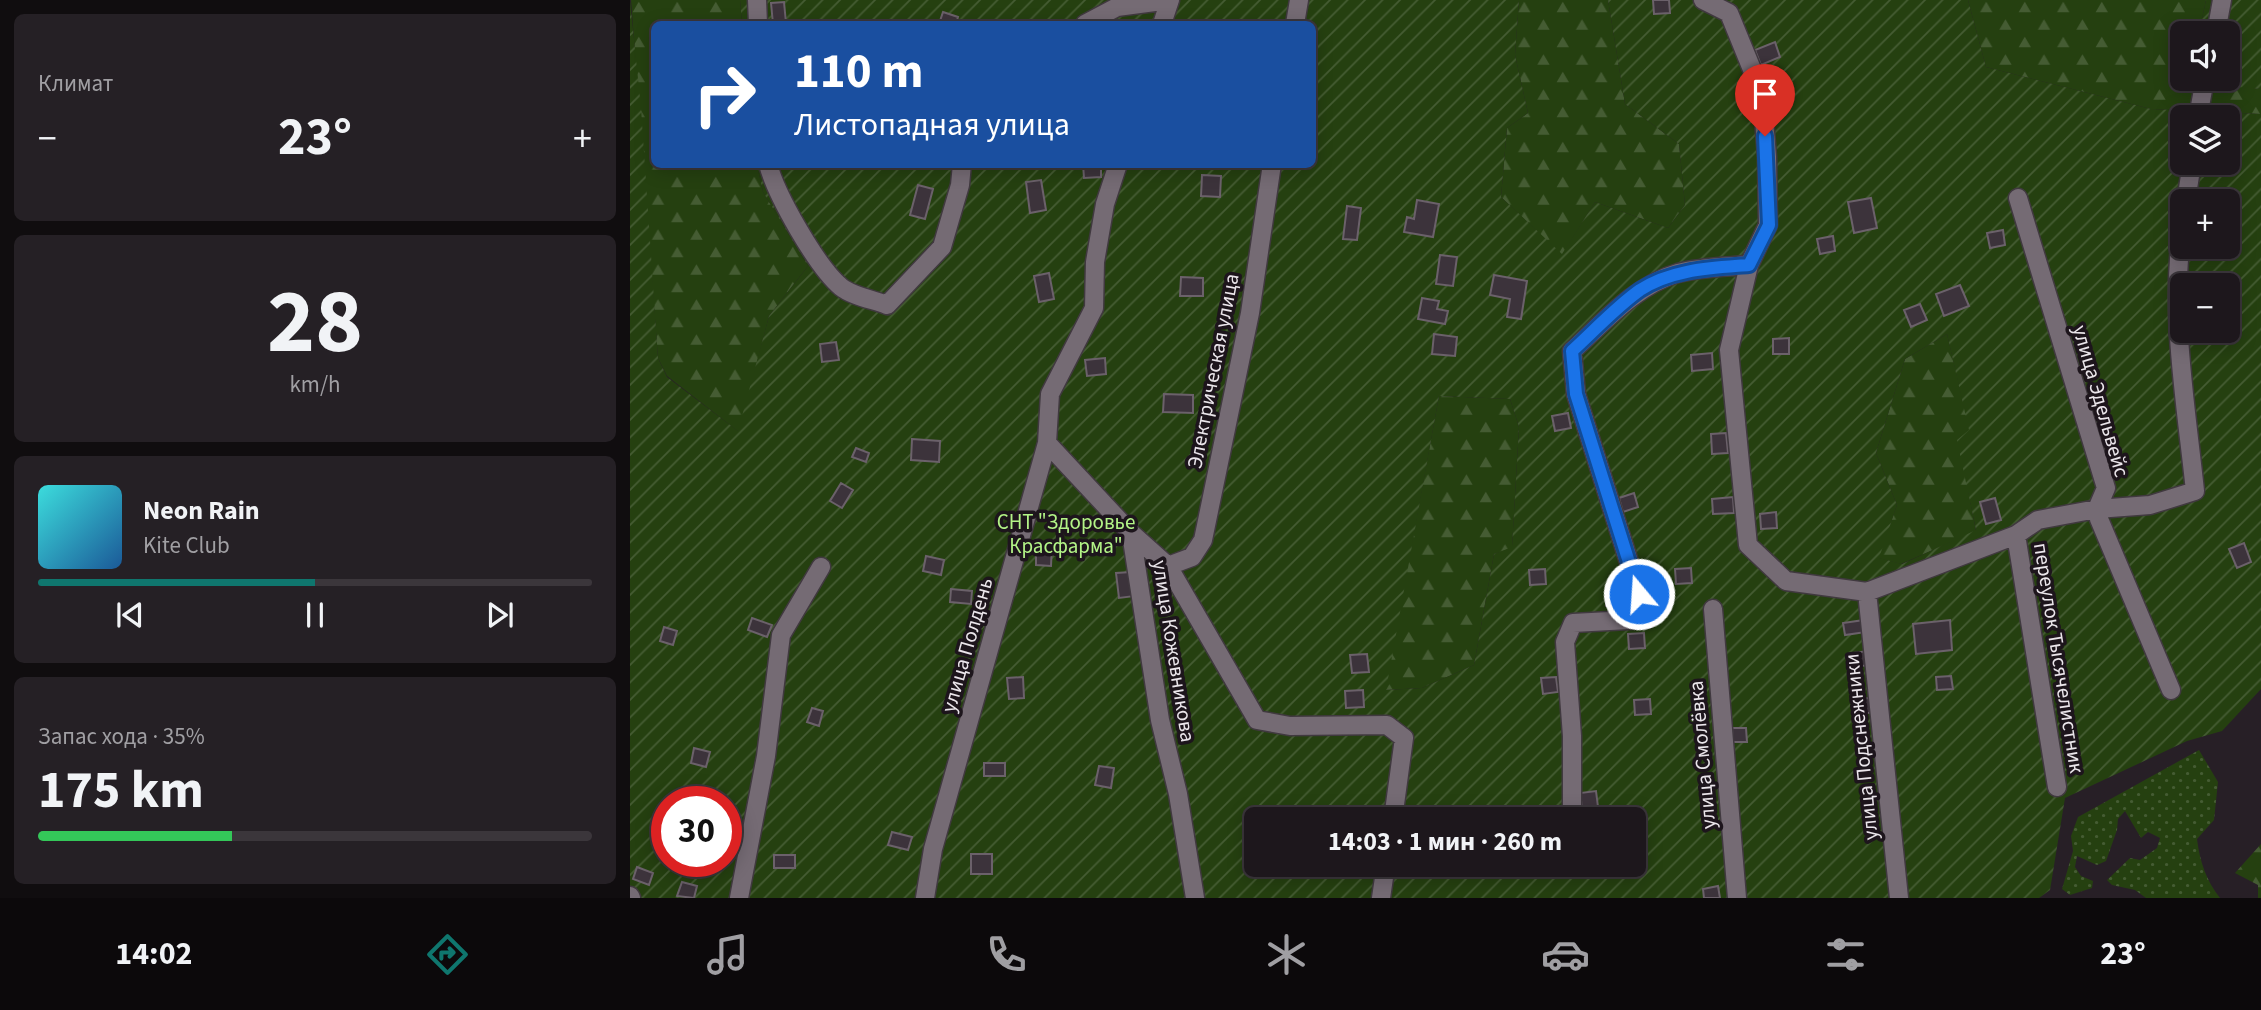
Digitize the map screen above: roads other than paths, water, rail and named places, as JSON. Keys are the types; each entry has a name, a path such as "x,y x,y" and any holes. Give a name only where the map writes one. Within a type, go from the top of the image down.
{"street":[{"path":"757,0 758,21"},
{"path":"1091,21 1117,7 1170,0 1163,21"},
{"path":"1296,21 1299,0"},
{"path":"1703,0 1733,7 1762,94 1769,225 1749,265 1729,350 1748,545 1786,581 1867,592 2016,535 2038,520 2097,509 2150,505 2195,491 2181,349 2182,259"},
{"path":"2218,21 2222,0"},
{"path":"770,168 789,211 818,259 842,289 887,305 942,247 960,185 962,168"},
{"name":"улица Полдень","path":"925,898 933,849 1047,443 1050,394 1094,308 1095,262 1105,204 1117,168"},
{"name":"Электрическая улица","path":"1168,566 1192,557 1203,540 1250,313 1271,168"},
{"name":"улица Эдельвейс","path":"2018,198 2106,488 2097,509"},
{"path":"1572,807 1572,736 1564,642 1573,623 1647,619 1576,394 1572,351 1641,290 1675,274 1701,268 1749,265"},
{"path":"1047,443 1131,533 1168,566 1256,720 1290,726 1387,725 1404,738 1395,807"},
{"path":"2097,509 2171,690"},
{"name":"улица Кожевникова","path":"1131,533 1160,720 1178,794 1195,898"},
{"name":"переулок Тысячелистник","path":"2016,535 2057,787"},
{"path":"739,898 766,755 781,635 821,567"},
{"name":"улица Подснежники","path":"1867,592 1899,898"},
{"name":"улица Смолёвка","path":"1713,609 1737,898"},
{"path":"1381,898 1384,877"}],"park label":[{"name":"СНТ \"Здоровье Красфарма\"","path":"1066,534"}]}
